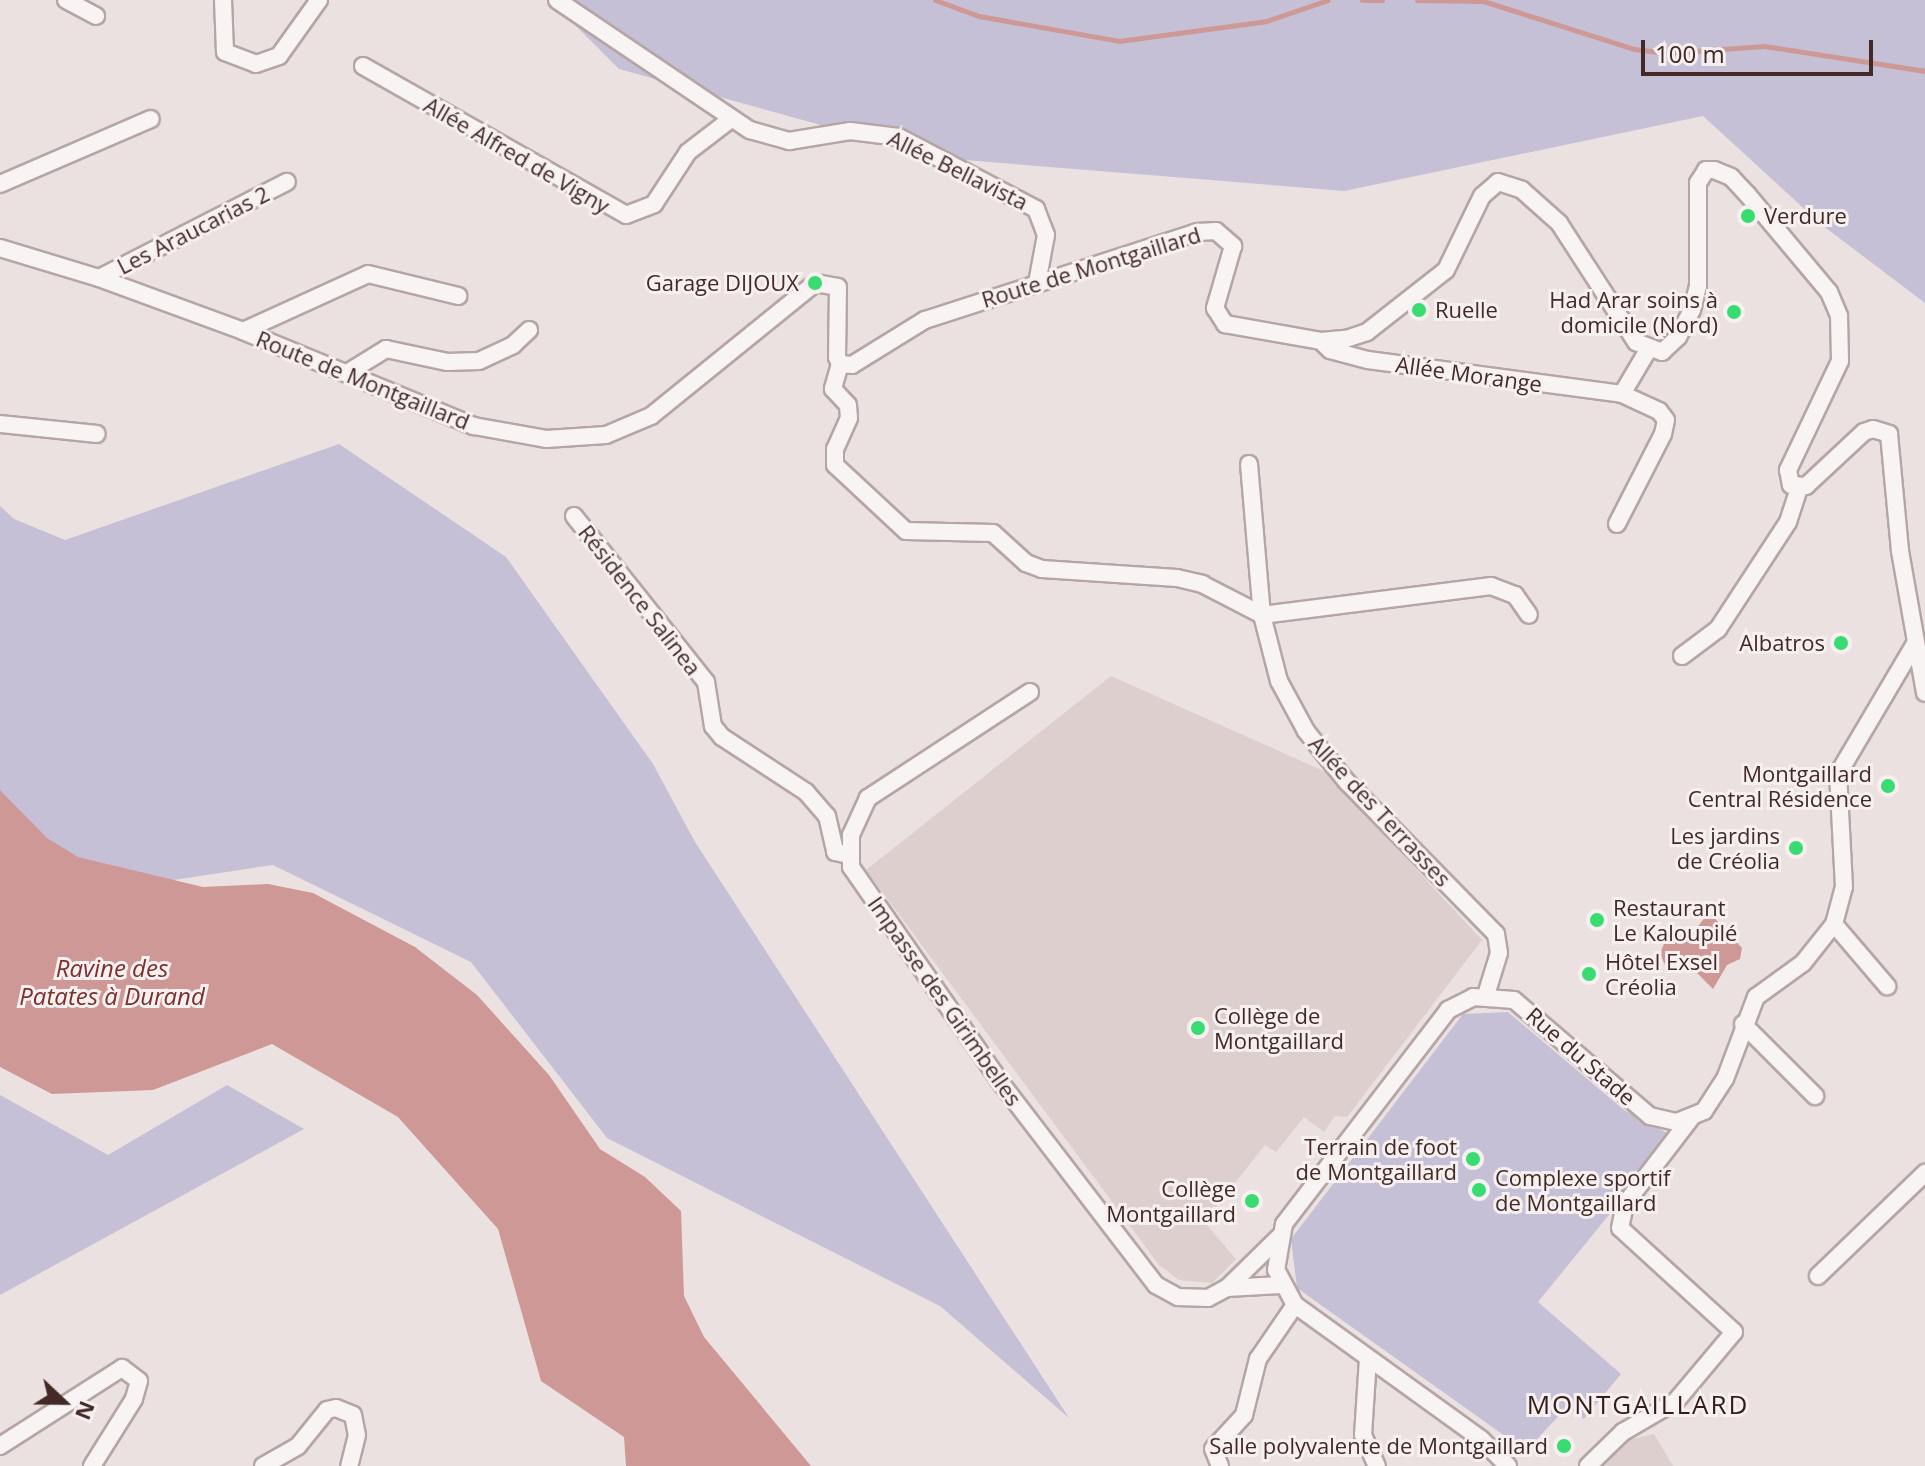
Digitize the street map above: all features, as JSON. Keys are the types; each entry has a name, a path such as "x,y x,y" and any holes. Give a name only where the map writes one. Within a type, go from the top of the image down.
{"street":[{"path":"66,0 96,16"},
{"path":"223,0 225,52 256,64 279,56 319,0"},
{"name":"Allée Bellavista","path":"557,0 731,119 789,141 850,131 899,137 1036,209 1046,235 1037,283"},
{"name":"Allée Alfred de Vigny","path":"363,66 626,215 654,204 688,152 731,119"},
{"path":"0,184 151,119"},
{"path":"1622,394 1648,350 1662,352 1685,326 1698,286 1698,183 1706,170 1723,172 1829,292 1839,316 1840,361 1788,470 1791,485 1799,488"},
{"name":"Les Araucarias 2","path":"99,278 287,182"},
{"name":"Route de Montgaillard","path":"0,248 99,278 243,331 474,426 546,439 606,435 651,416 795,298 824,281 833,282 841,295 836,338 840,364 852,365 925,320 1037,283 1216,231 1230,241 1234,253 1217,297 1217,318 1234,328 1321,341 1367,332 1446,270 1482,196 1498,182 1522,190 1559,223 1636,342 1648,350"},
{"path":"243,331 368,274 458,296"},
{"path":"347,373 386,349 447,362 479,361 513,345 529,330"},
{"name":"Allée Morange","path":"1321,341 1330,350 1368,360 1622,394 1659,411 1666,420 1617,524"},
{"path":"840,364 833,389 848,405 849,418 835,449 835,465 894,524 919,535 993,533 1026,563 1042,569 1202,584 1262,615 1491,586 1515,595 1529,615"},
{"path":"0,424 96,434"},
{"path":"1682,656 1718,629 1788,522 1799,488 1864,432 1873,429 1889,434 1915,644 1925,693"},
{"name":"Allée des Terrasses","path":"1249,464 1262,615 1279,681 1306,731 1347,782 1496,934 1499,953 1486,995"},
{"name":"Résidence Salinea","path":"574,516 706,682 713,726 806,792 827,816 835,852 849,855"},
{"path":"1588,1466 1623,1432 1676,1401 1734,1332 1620,1228 1625,1204 1691,1118 1716,1095 1743,1024 1760,991 1803,963 1834,924 1844,887 1838,774 1915,644"},
{"path":"849,855 852,831 868,798 1030,692"},
{"name":"Impasse des Girimbelles","path":"849,855 851,867 1001,1083 1156,1285 1178,1297 1198,1300 1227,1288 1281,1285"},
{"path":"1834,924 1887,986"},
{"path":"1486,995 1460,1001 1448,1010 1307,1189 1279,1237 1275,1254 1281,1285 1295,1305 1481,1439 1508,1466"},
{"name":"Rue du Stade","path":"1486,995 1525,1008 1650,1116 1677,1122 1691,1118"},
{"path":"1743,1024 1815,1096"},
{"path":"1818,1276 1925,1173"},
{"name":"Impasse des Girimbelles","path":"1227,1288 1279,1237"},
{"path":"1220,1466 1213,1449 1244,1415 1258,1359 1295,1305"},
{"path":"1368,1358 1362,1426 1377,1466"},
{"path":"0,1446 122,1368 139,1381 134,1399 92,1466"},
{"path":"263,1466 298,1446 327,1410 336,1408 353,1415 357,1435 349,1466"}],"shaded area":[{"path":"550,0 1925,0 1925,303 1822,225 1703,116 1344,191 940,158 619,69"},
{"path":"339,444 506,557 653,764 695,842 1069,1418 940,1306 607,1138 471,962 273,865 35,901 0,855 0,506 14,519 65,540"},
{"name":"Collège de Montgaillard","path":"1111,676 1326,772 1482,940 1347,1117 1335,1116 1324,1132 1304,1117 1276,1152 1265,1145 1204,1222 1236,1259 1212,1283 1179,1280 1159,1265 866,870"},
{"name":"Complexe sportif de Montgaillard","path":"1508,1012 1624,1110 1667,1133 1669,1141 1538,1302 1621,1374 1584,1419 1567,1407 1526,1451 1297,1288 1291,1239 1463,1014"},
{"path":"227,1085 304,1129 0,1295 0,1095 108,1155"},
{"path":"1654,1434 1673,1466 1604,1466 1628,1440"}],"water":[{"name":"Ravine des Patates à Durand","path":"0,790 47,838 78,857 203,887 268,884 313,893 415,947 477,995 549,1075 600,1149 645,1177 681,1211 684,1296 704,1337 811,1466 626,1466 624,1437 541,1381 498,1229 398,1117 272,1044 153,1090 52,1094 0,1067"},
{"path":"1709,912 1742,948 1740,959 1727,965 1713,989 1697,973 1666,967 1660,954 1665,941 1693,933"}],"waterway":[{"path":"935,0 979,16 1119,41 1266,21 1328,0"},
{"path":"1362,0 1382,0"},
{"path":"1417,0 1483,1 1634,49 1669,53 1764,46 1925,71"}],"place":[{"name":"Verdure","path":"1748,216"},
{"name":"Garage DIJOUX","path":"815,283"},
{"name":"Ruelle","path":"1419,310"},
{"name":"Had Arar soins à domicile (Nord)","path":"1734,312"},
{"name":"Albatros","path":"1841,643"},
{"name":"Montgaillard Central Résidence","path":"1888,786"},
{"name":"Les jardins de Créolia","path":"1796,848"},
{"name":"Restaurant Le Kaloupilé","path":"1597,920"},
{"name":"Hôtel Exsel Créolia","path":"1589,974"},
{"name":"Collège de Montgaillard","path":"1198,1028"},
{"name":"Terrain de foot de Montgaillard","path":"1473,1159"},
{"name":"Complexe sportif de Montgaillard","path":"1479,1190"},
{"name":"Collège Montgaillard","path":"1252,1201"},
{"name":"Salle polyvalente de Montgaillard","path":"1564,1446"}],"district":[{"name":"MONTGAILLARD","path":"1638,1405"}]}
